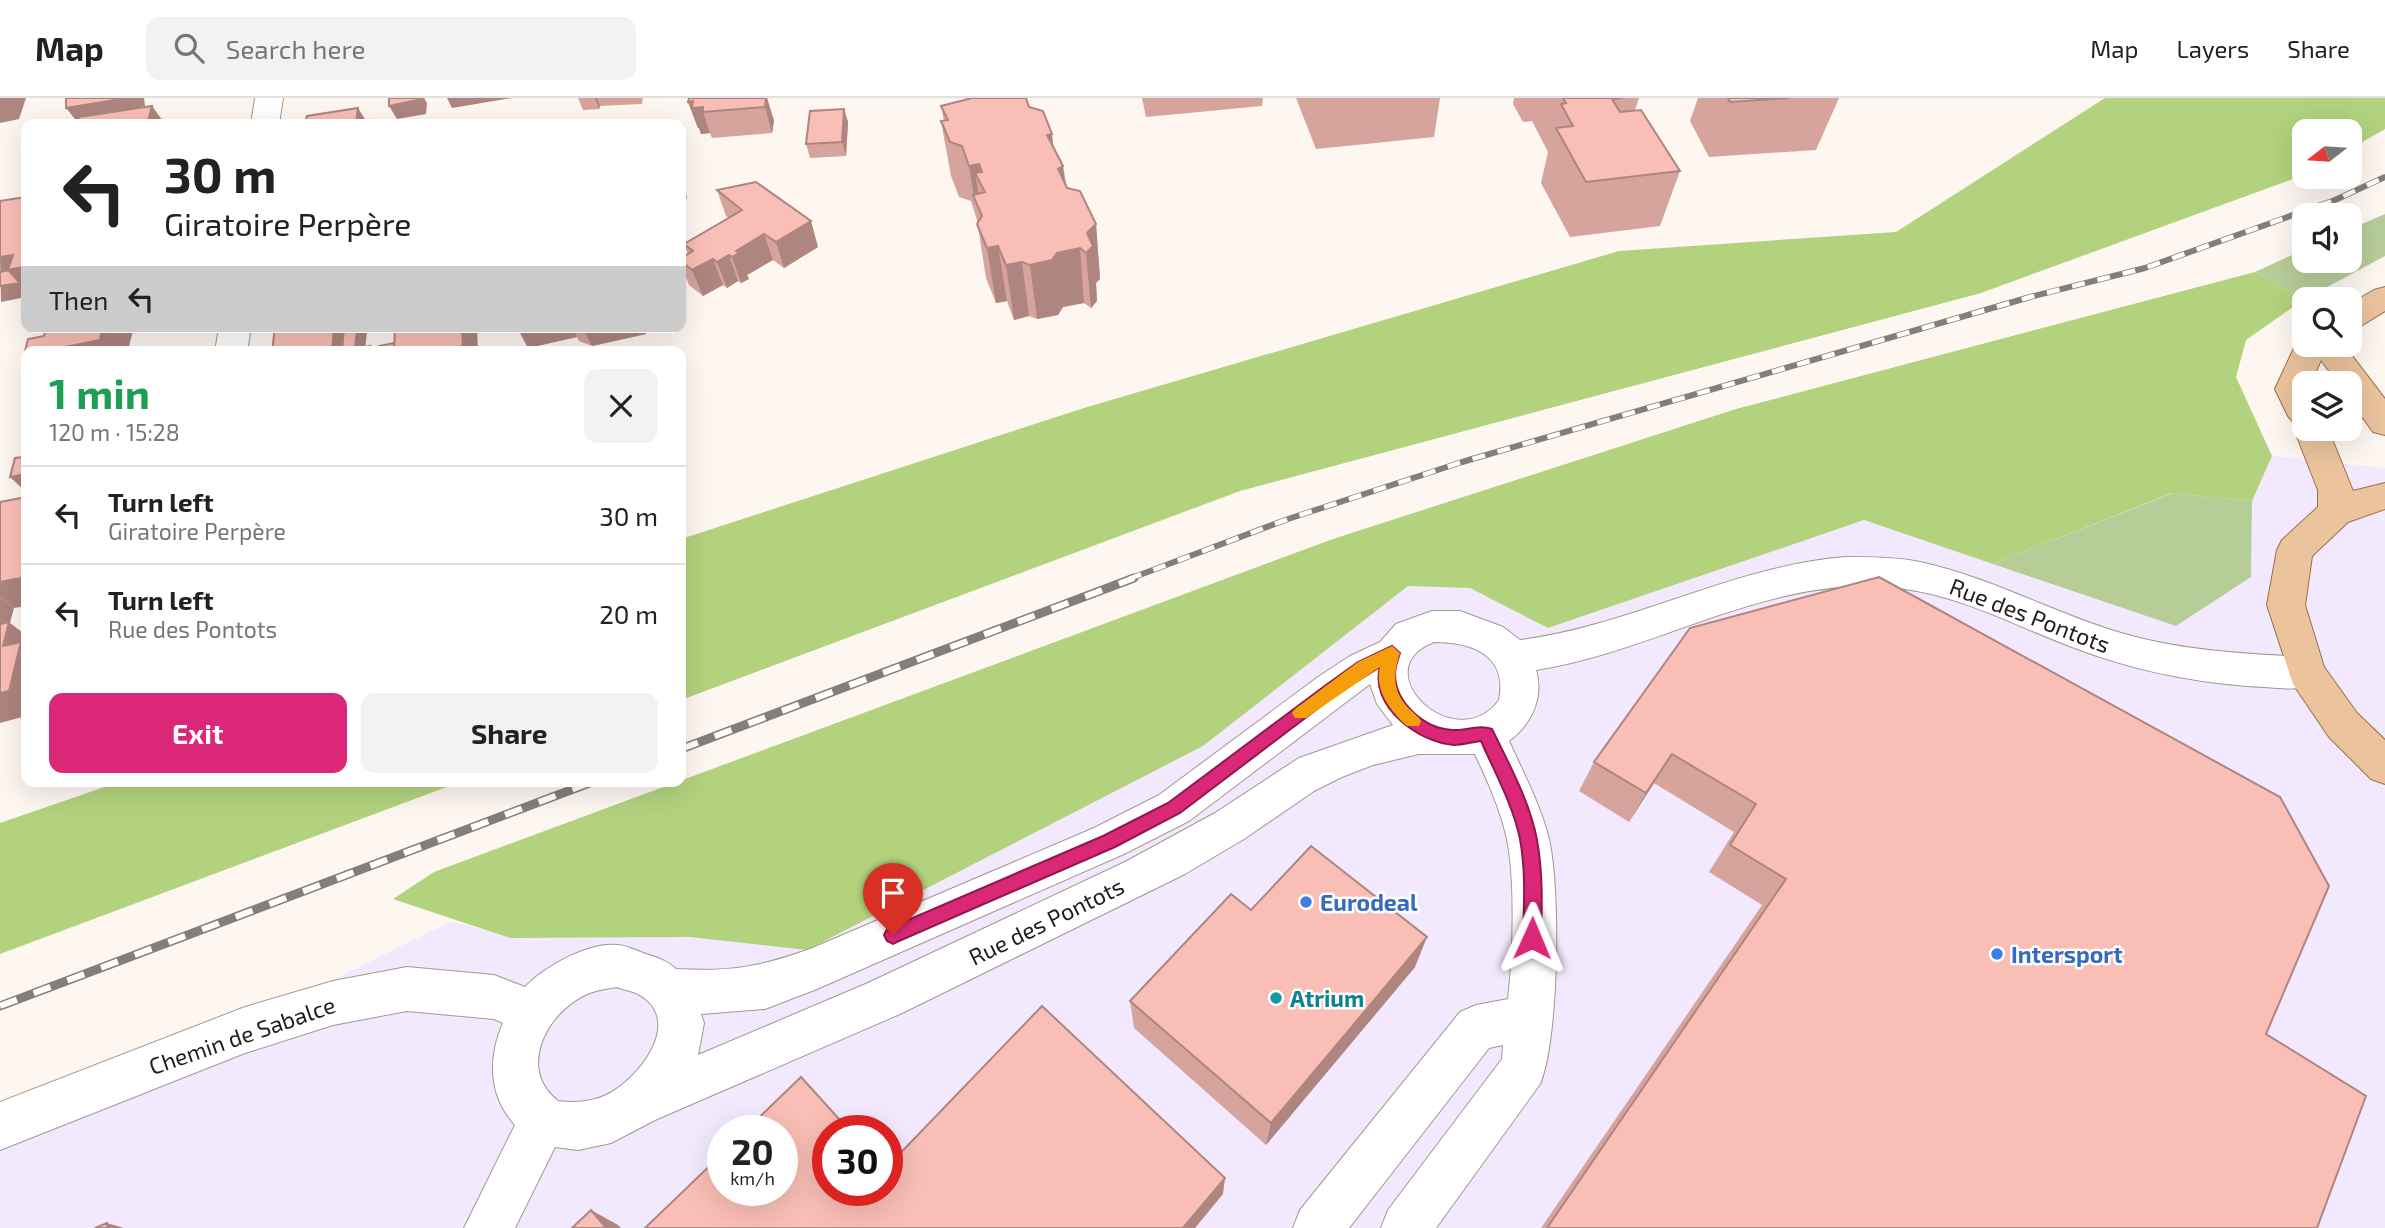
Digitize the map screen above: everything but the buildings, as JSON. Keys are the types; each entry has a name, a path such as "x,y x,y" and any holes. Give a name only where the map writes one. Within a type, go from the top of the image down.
{"main road":[{"path":"2362,311 2385,297"},
{"path":"2334,357 2385,423"},
{"path":"2316,441 2336,490 2334,512"},
{"path":"2385,496 2334,512 2295,550 2286,606 2307,673 2343,725 2385,766"}],"street":[{"path":"266,119 269,98"},
{"name":"Rue des Pontots","path":"1511,657 1542,654 1601,640 1784,580 1844,571 1898,573 1948,583 1998,599 2053,624 2119,648 2162,659 2240,670 2307,673"},
{"path":"1449,626 1479,632 1497,643 1511,657 1520,674 1521,693 1516,710 1503,724 1486,734 1470,737 1438,734 1416,724 1399,709 1389,690 1386,671 1392,653 1404,640 1419,630 1449,626"},
{"name":"Rue des Pontots","path":"671,991 717,993 765,986 817,968 1109,841 1174,808 1332,689 1364,667 1392,653"},
{"name":"Rue des Pontots","path":"646,1100 839,1019 1078,906 1189,851 1300,778 1384,743 1438,734"},
{"path":"1406,1228 1524,1068 1529,1017 1533,879 1528,838 1519,807 1486,734"},
{"path":"617,965 639,969 657,977 671,991 679,1010 681,1032 676,1056 663,1079 646,1100 622,1116 594,1126 567,1126 544,1119 526,1104 517,1084 514,1060 520,1036 533,1012 550,993 571,979 594,969 617,965"},
{"name":"Chemin de Sabalce","path":"0,1126 233,1034 333,1003 407,989 494,997 533,1012"},
{"path":"1318,1228 1476,1028 1529,1017"},
{"path":"489,1228 544,1119"}],"shaded area":[{"path":"2272,456 2385,468 2385,1228 0,1228 0,1126 186,1052 452,921 510,938 690,937 807,950 1203,746 1408,586 1470,588 1548,628 1864,520 2176,626 2251,577 2252,501"}],"green space":[{"path":"2105,98 2385,98 2385,129 2362,142 2362,119 2292,119 2292,179 1981,293 1240,491 686,698 686,537 1084,408 1619,251 1896,232"},
{"path":"2385,214 2385,256 2362,268 2362,224"},
{"path":"2292,255 2292,273 2353,273 2327,287 2292,287 2292,294 2255,272"},
{"path":"2255,272 2292,294 2292,308 2246,340 2236,377 2272,456 2252,501 2172,493 1993,564 1864,520 1548,628 1470,588 1408,586 1203,746 807,950 690,937 510,938 393,899 434,872 663,787 686,787 686,779 1333,539 1736,409"},
{"path":"2173,493 2252,501 2251,577 2176,626 1993,564"},
{"path":"104,787 447,787 0,954 0,823"}],"railway":[{"path":"1129,579 1288,519 1462,462 2030,297 2145,268 2335,200 2385,177"},
{"path":"686,747 1134,578"},
{"path":"0,1006 579,787"}],"slow traffic":[{"path":"1301,713 1364,667 1392,653 1386,671 1389,690 1399,709 1413,721"}],"place":[{"name":"Eurodeal","path":"1306,902"},
{"name":"Intersport","path":"1997,954"},
{"name":"Atrium","path":"1276,998"}],"route":[{"path":"893,935 1109,841 1174,808 1332,689 1364,667 1392,653 1386,671 1389,690 1399,709 1416,724 1438,734 1454,737 1486,734 1519,807 1528,838 1533,879 1532,938"}]}
